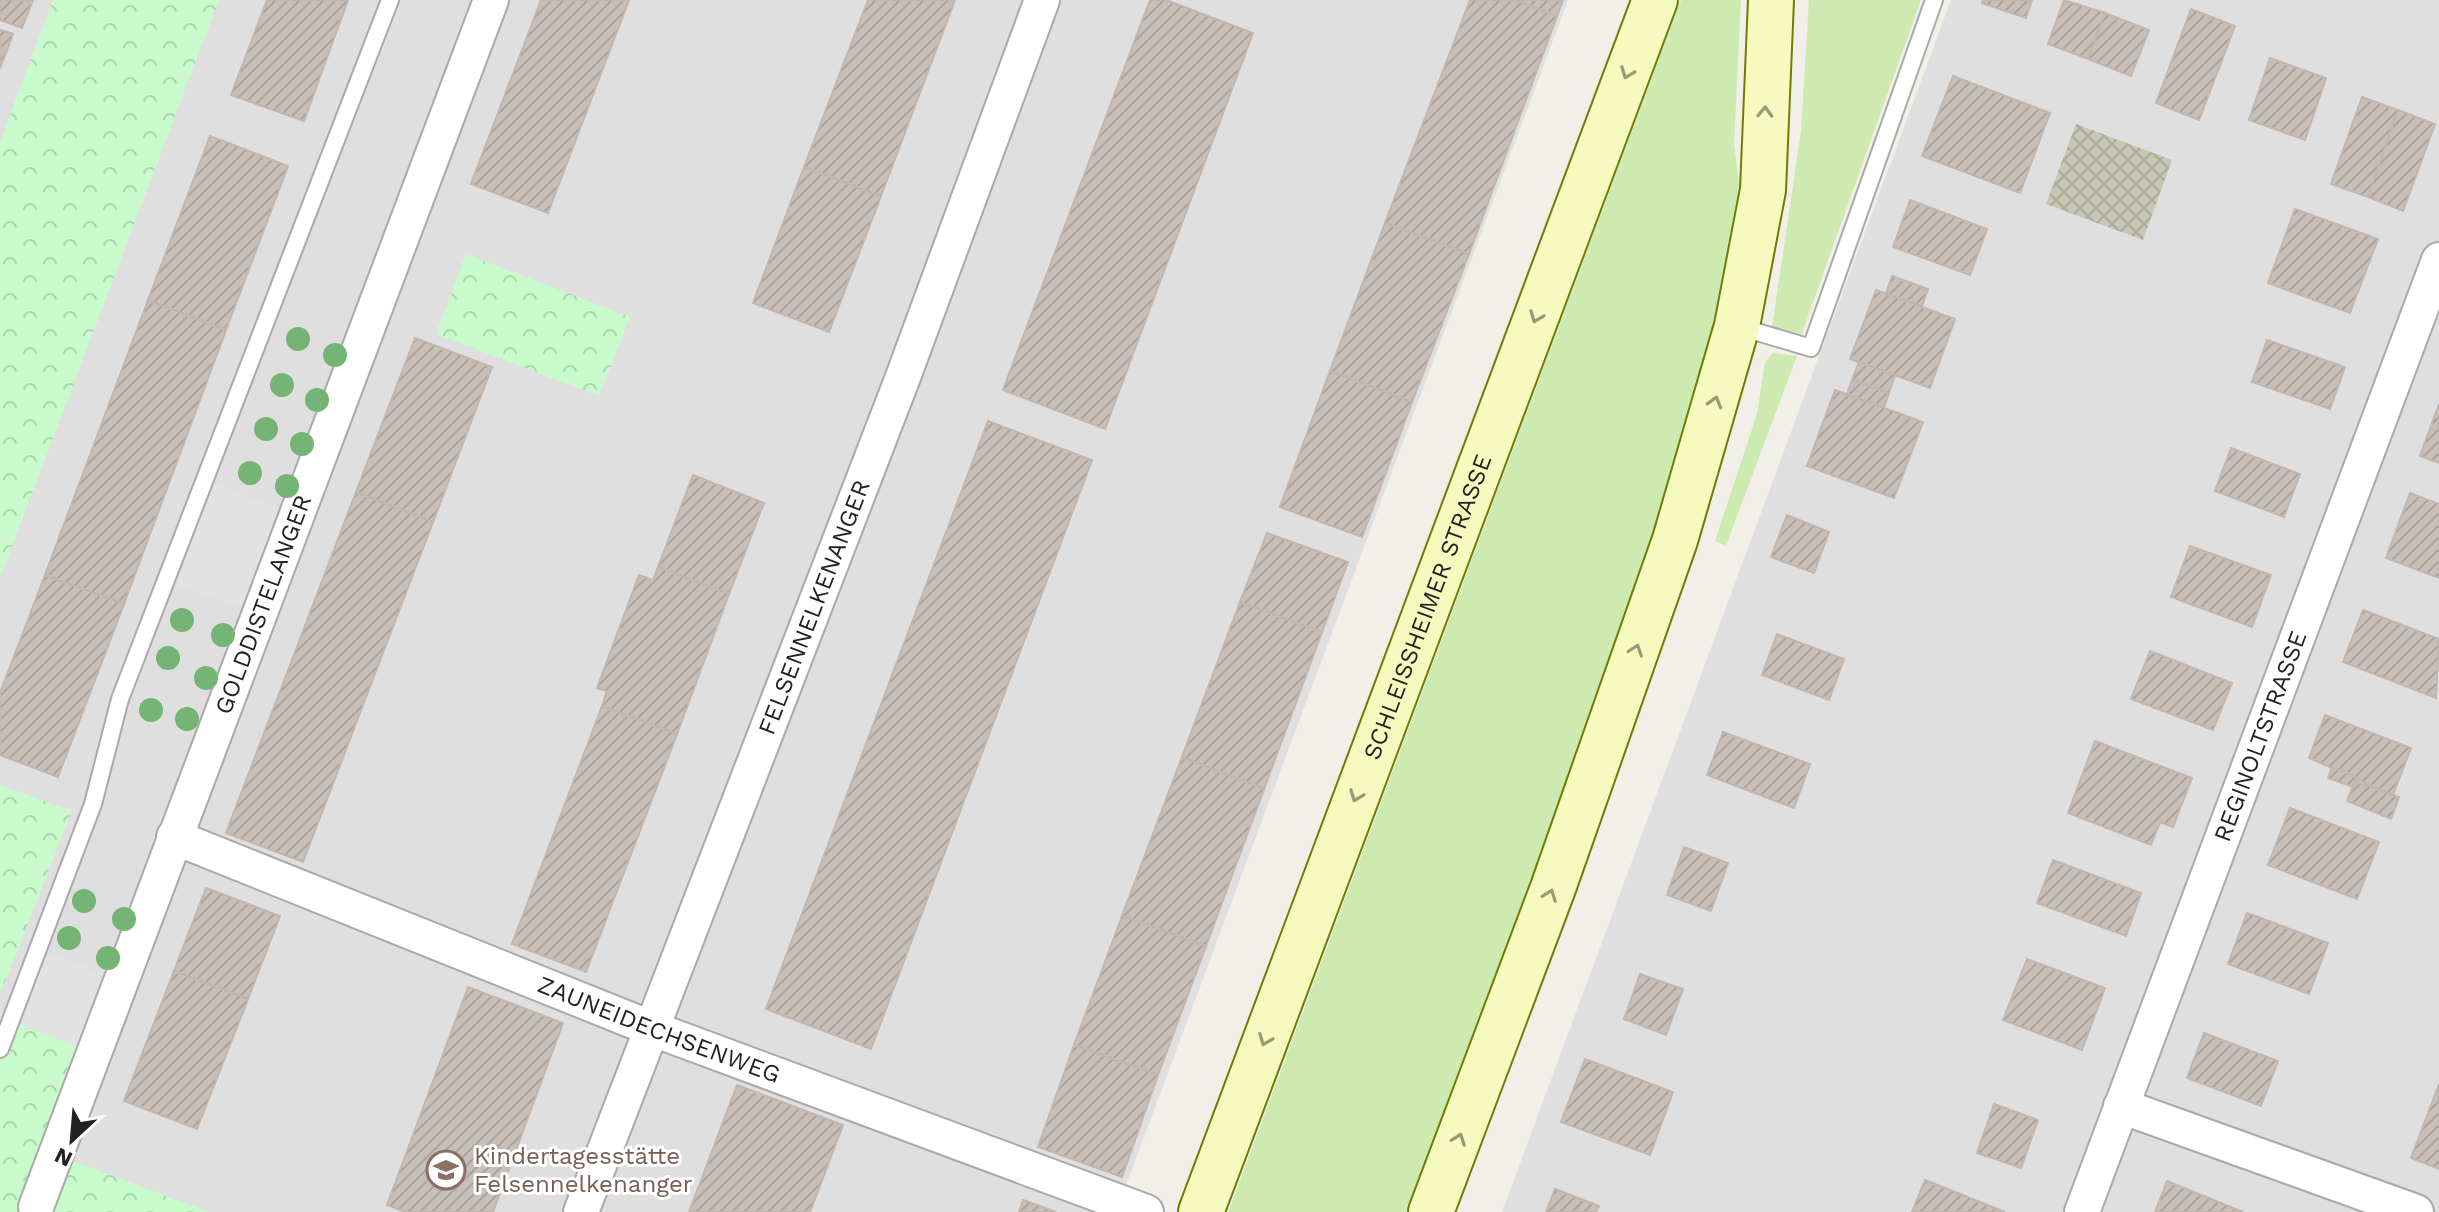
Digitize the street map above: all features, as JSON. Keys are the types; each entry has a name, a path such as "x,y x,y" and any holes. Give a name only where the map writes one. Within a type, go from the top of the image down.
{"main road":[{"name":"SCHLEISSHEIMER STRASSE","path":"1201,1212 1655,0"},
{"path":"1431,1212 1553,888 1675,540 1737,326 1763,190 1771,0"}],"street":[{"name":"GOLDDISTELANGER","path":"36,1207 491,0"},
{"name":"FELSENNELKENANGER","path":"581,1212 897,392 1042,0"},
{"name":"REGINOLTSTRASSE","path":"2082,1212 2439,260"},
{"name":"ZAUNEIDECHSENWEG","path":"174,837 653,1029 1146,1212"},
{"path":"2121,1106 2416,1212"}],"lane":[{"path":"0,1049 93,804 120,699 390,0"},
{"path":"1737,326 1811,348 1934,0"}],"shaded area":[{"path":"0,0 1568,0 1116,1212 0,1212"},
{"path":"1951,0 2439,0 2439,1212 1502,1212"},
{"path":"2076,124 2172,160 2143,240 2046,204"},
{"path":"214,484 283,510 245,609 176,584"},
{"path":"46,951 113,978 80,1047 19,1024"}],"green space":[{"path":"53,0 219,0 0,578 0,142"},
{"path":"1681,0 1741,0 1734,144 1742,204 1684,465 1416,1212 1228,1212"},
{"path":"1809,0 1921,0 1801,336 1772,327 1801,131"},
{"path":"466,254 630,317 599,396 436,334"},
{"path":"1773,353 1797,356 1726,546 1715,541 1757,414 1765,362"},
{"path":"0,785 72,811 0,994"},
{"path":"0,1017 85,1048 46,1151 209,1212 0,1212"}],"building":[{"path":"0,0 33,0 22,28 0,20"},
{"path":"267,0 348,0 304,121 231,95"},
{"path":"541,0 629,0 548,213 471,184"},
{"path":"868,0 955,0 881,196 804,167"},
{"path":"1150,0 1166,0 1253,33 1105,429 1003,390"},
{"path":"1470,0 1515,0 1557,16 1469,254 1385,223"},
{"path":"1515,0 1563,0 1557,16"},
{"path":"1983,0 2032,0 2026,18 1982,3"},
{"path":"2064,0 2105,13 2088,59 2048,44"},
{"path":"2191,9 2235,26 2199,120 2156,103"},
{"path":"2105,13 2149,30 2131,76 2088,59"},
{"path":"0,30 13,34 0,68"},
{"path":"0,30 13,34 0,68"},
{"path":"2270,58 2326,78 2305,140 2249,120"},
{"path":"1953,76 2050,113 2020,193 1922,156"},
{"path":"2362,97 2398,110 2368,197 2331,184"},
{"path":"2398,110 2435,124 2403,211 2368,197"},
{"path":"210,136 288,166 226,330 148,300"},
{"path":"804,167 881,196 829,332 753,303"},
{"path":"1910,200 1987,229 1970,275 1893,247"},
{"path":"2295,209 2378,239 2350,313 2268,283"},
{"path":"1385,223 1469,254 1412,402 1330,371"},
{"path":"1892,276 1928,289 1922,306 1886,293"},
{"path":"1876,290 1955,319 1930,388 1850,359"},
{"path":"148,300 226,330 124,604 45,575"},
{"path":"415,338 492,367 433,522 356,492"},
{"path":"2267,340 2345,367 2330,409 2252,382"},
{"path":"1859,362 1895,375 1889,393 1852,380"},
{"path":"1330,371 1412,402 1362,537 1280,507"},
{"path":"1852,380 1889,393 1884,408 1847,394"},
{"path":"1835,390 1923,422 1894,498 1807,466"},
{"path":"2439,404 2439,463 2420,456"},
{"path":"988,421 1092,460 871,1049 766,1009"},
{"path":"2231,448 2300,474 2284,517 2215,491"},
{"path":"693,475 764,503 729,594 658,567"},
{"path":"356,492 433,522 303,862 226,833"},
{"path":"2410,493 2439,504 2439,578 2386,558"},
{"path":"1787,515 1829,532 1814,573 1771,557"},
{"path":"1267,533 1348,562 1322,632 1240,602"},
{"path":"2190,546 2271,575 2252,627 2171,597"},
{"path":"658,567 729,594 677,734 602,706 607,691 597,688 639,575 653,580"},
{"path":"45,575 124,604 58,777 0,755 0,693"},
{"path":"1240,602 1322,632 1264,789 1182,757"},
{"path":"2363,610 2439,639 2436,698 2343,662"},
{"path":"1777,634 1844,659 1829,700 1762,675"},
{"path":"2150,651 2232,683 2213,730 2131,699"},
{"path":"602,706 677,734 586,972 512,944"},
{"path":"2325,715 2411,748 2393,795 2309,758"},
{"path":"1723,732 1810,764 1794,808 1707,775"},
{"path":"2095,741 2192,778 2173,827 2160,822 2151,845 2068,813"},
{"path":"1182,757 1264,789 1206,946 1122,916"},
{"path":"2332,767 2357,777 2353,787 2328,778"},
{"path":"2355,781 2399,797 2391,819 2347,801"},
{"path":"2290,808 2379,842 2357,899 2268,865"},
{"path":"1684,847 1728,863 1711,911 1667,895"},
{"path":"2053,860 2141,893 2126,936 2037,903"},
{"path":"206,888 280,916 248,999 174,971"},
{"path":"2247,913 2328,943 2309,994 2228,964"},
{"path":"1122,916 1206,946 1158,1075 1074,1045"},
{"path":"2027,959 2105,988 2082,1050 2003,1020"},
{"path":"174,971 248,999 197,1129 124,1101"},
{"path":"1640,974 1683,989 1666,1035 1624,1019"},
{"path":"468,987 563,1023 493,1212 405,1212 387,1205"},
{"path":"2204,1033 2278,1061 2261,1106 2187,1078"},
{"path":"1074,1045 1158,1075 1122,1177 1038,1147"},
{"path":"1585,1059 1673,1092 1650,1155 1561,1122"},
{"path":"2439,1084 2439,1169 2411,1158"},
{"path":"737,1085 843,1125 810,1212 689,1212"},
{"path":"1994,1104 2038,1120 2021,1168 1977,1153"},
{"path":"1925,1180 2005,1212 1912,1212"},
{"path":"2167,1181 2243,1212 2155,1212"},
{"path":"1555,1189 1599,1206 1596,1212 1546,1212"},
{"path":"1023,1200 1056,1212 1019,1212"}],"place":[{"name":"Kindertagesstätte Felsennelkenanger","path":"446,1170"}]}
